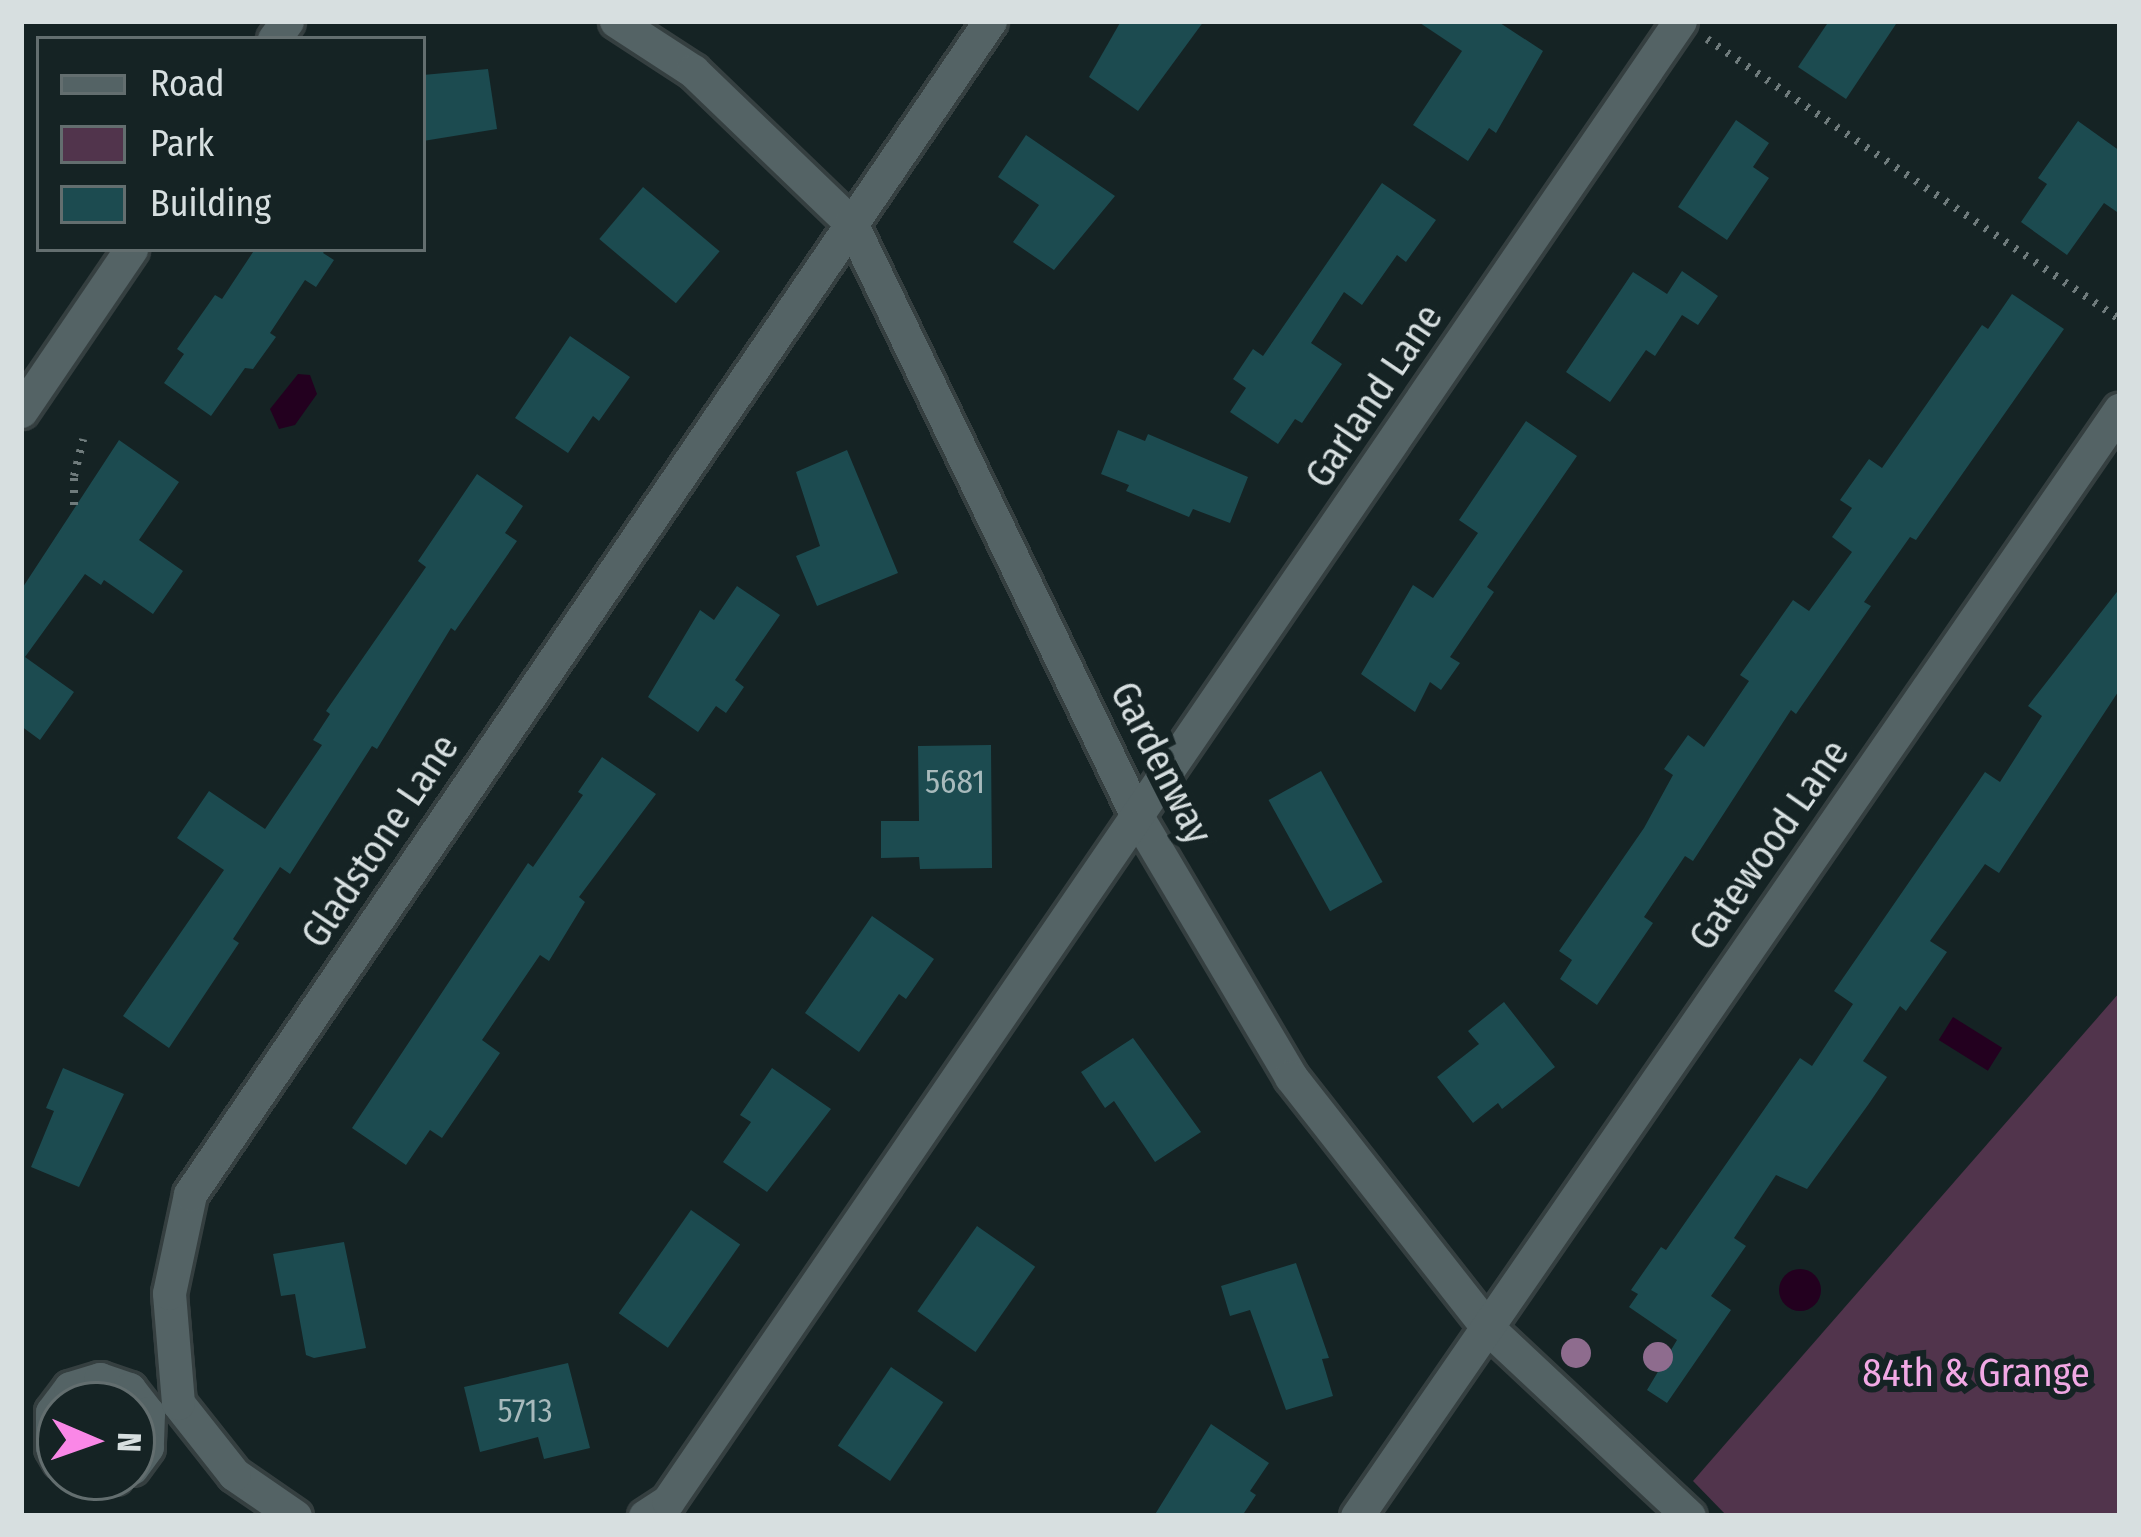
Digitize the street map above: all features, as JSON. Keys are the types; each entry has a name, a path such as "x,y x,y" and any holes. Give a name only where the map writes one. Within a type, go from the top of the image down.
{"street":[{"name":"Gardenway","path":"616,21 693,71 851,223 1138,818 1292,1077 1488,1328 1689,1516"},
{"name":"Gladstone Lane","path":"163,1408 169,1293 190,1194 990,21"},
{"name":"Garland Lane","path":"1138,818 1693,30"},
{"path":"21,411 129,252"},
{"name":"Gatewood Lane","path":"1357,1516 2120,409"},
{"path":"646,1516 668,1501 1138,818"},
{"path":"156,1404 234,1474 296,1516"},
{"path":"156,1426 163,1408"}],"path":[{"path":"1693,30 2120,320"},
{"path":"74,506 74,476 83,439"}],"green space":[{"name":"84th & Grange","path":"2120,992 2120,1516 1727,1516 1693,1481"}],"shaded area":[{"path":"298,374 310,375 317,394 295,425 279,429 270,409"},
{"path":"1953,1017 2002,1048 1988,1071 1939,1040"},
{"path":"1800,1269 1815,1275 1821,1290 1815,1305 1800,1311 1785,1305 1779,1290 1785,1275"}],"building":[{"path":"1121,21 1204,21 1138,111 1089,77"},
{"path":"1417,21 1497,21 1543,51 1496,133 1489,128 1468,161 1413,125 1462,51"},
{"path":"1829,21 1898,21 1846,99 1798,67"},
{"path":"488,69 497,129 426,141 426,75"},
{"path":"1736,120 1769,143 1753,167 1769,178 1727,240 1678,207"},
{"path":"2078,121 2120,151 2120,214 2104,203 2067,255 2021,222 2047,184 2038,178"},
{"path":"1026,135 1115,196 1054,270 1013,242 1039,205 998,177"},
{"path":"1382,183 1436,220 1406,262 1397,255 1362,305 1344,292 1311,343 1342,364 1302,423 1295,419 1278,444 1230,412 1246,388 1233,379 1253,349 1263,356"},
{"path":"643,187 720,251 676,303 599,239"},
{"path":"253,252 324,252 334,260 316,287 305,280 270,333 276,337 253,369 245,368 211,416 164,383 184,354 177,349 215,295 222,299"},
{"path":"1682,271 1718,296 1698,325 1682,315 1655,356 1646,350 1610,402 1566,372 1633,272 1667,294"},
{"path":"2012,294 2064,329 1916,540 1910,537 1864,602 1871,606 1796,714 1791,710 1693,861 1685,856 1644,917 1653,923 1597,1005 1560,979 1572,960 1559,951 1644,828 1673,775 1664,769 1688,735 1704,747 1749,681 1740,675 1793,600 1809,611 1852,552 1832,537 1852,508 1840,500 1869,459 1882,468 1982,325 1988,329"},
{"path":"570,336 630,377 599,421 593,416 568,453 515,418"},
{"path":"1526,421 1577,456 1487,587 1494,592 1450,657 1460,663 1441,690 1430,682 1415,712 1361,674 1413,585 1433,598 1478,533 1459,520"},
{"path":"1118,430 1145,441 1148,434 1248,477 1230,523 1193,509 1189,517 1126,491 1129,485 1101,474"},
{"path":"119,440 179,482 139,540 183,571 153,614 104,580 101,585 85,574 25,657 74,692 40,740 21,726 21,590"},
{"path":"847,450 898,573 817,606 796,556 820,546 796,472"},
{"path":"477,474 523,506 505,533 517,541 455,631 451,628 377,749 372,746 290,874 280,867 233,939 239,943 169,1048 123,1016 224,870 177,838 209,791 265,829 322,745 313,740 330,714 326,711 426,567 418,561"},
{"path":"737,586 780,615 735,680 744,687 726,713 716,706 698,732 648,697 700,610 714,620"},
{"path":"2120,588 2120,689 1999,873 1985,864 1930,941 1947,952 1906,1011 1900,1006 1863,1061 1887,1077 1868,1105 1807,1189 1776,1175 1734,1238 1746,1246 1711,1296 1731,1310 1667,1403 1647,1390 1677,1340 1629,1307 1638,1294 1631,1290 1661,1247 1666,1250 1800,1058 1812,1066 1853,1004 1834,991 1985,772 2000,782 2042,716 2028,706"},
{"path":"991,745 992,868 920,869 919,857 881,858 881,821 919,821 918,746"},
{"path":"602,757 656,794 579,897 585,902 549,961 540,955 482,1040 500,1053 442,1138 430,1130 406,1165 352,1128 528,863 533,867 583,795 578,792"},
{"path":"1321,771 1383,882 1330,911 1269,800"},
{"path":"872,916 934,959 906,999 899,994 859,1052 805,1013"},
{"path":"1504,1002 1555,1067 1502,1109 1498,1103 1473,1123 1437,1077 1479,1044 1468,1031"},
{"path":"1133,1038 1201,1132 1155,1162 1114,1101 1105,1108 1081,1072"},
{"path":"63,1068 124,1094 79,1187 31,1167 54,1111 46,1108"},
{"path":"772,1068 831,1109 767,1192 723,1162 751,1122 740,1115"},
{"path":"691,1210 740,1244 668,1348 619,1313"},
{"path":"977,1226 1035,1267 976,1352 917,1311"},
{"path":"344,1242 366,1348 314,1358 306,1355 295,1294 281,1296 273,1254"},
{"path":"1296,1263 1329,1358 1322,1359 1333,1396 1286,1410 1250,1310 1230,1316 1221,1286"},
{"path":"568,1363 590,1448 544,1459 538,1437 480,1452 464,1387"},
{"path":"891,1367 943,1402 890,1481 838,1446"},
{"path":"1211,1424 1269,1463 1250,1491 1256,1495 1242,1516 1154,1516"}]}
